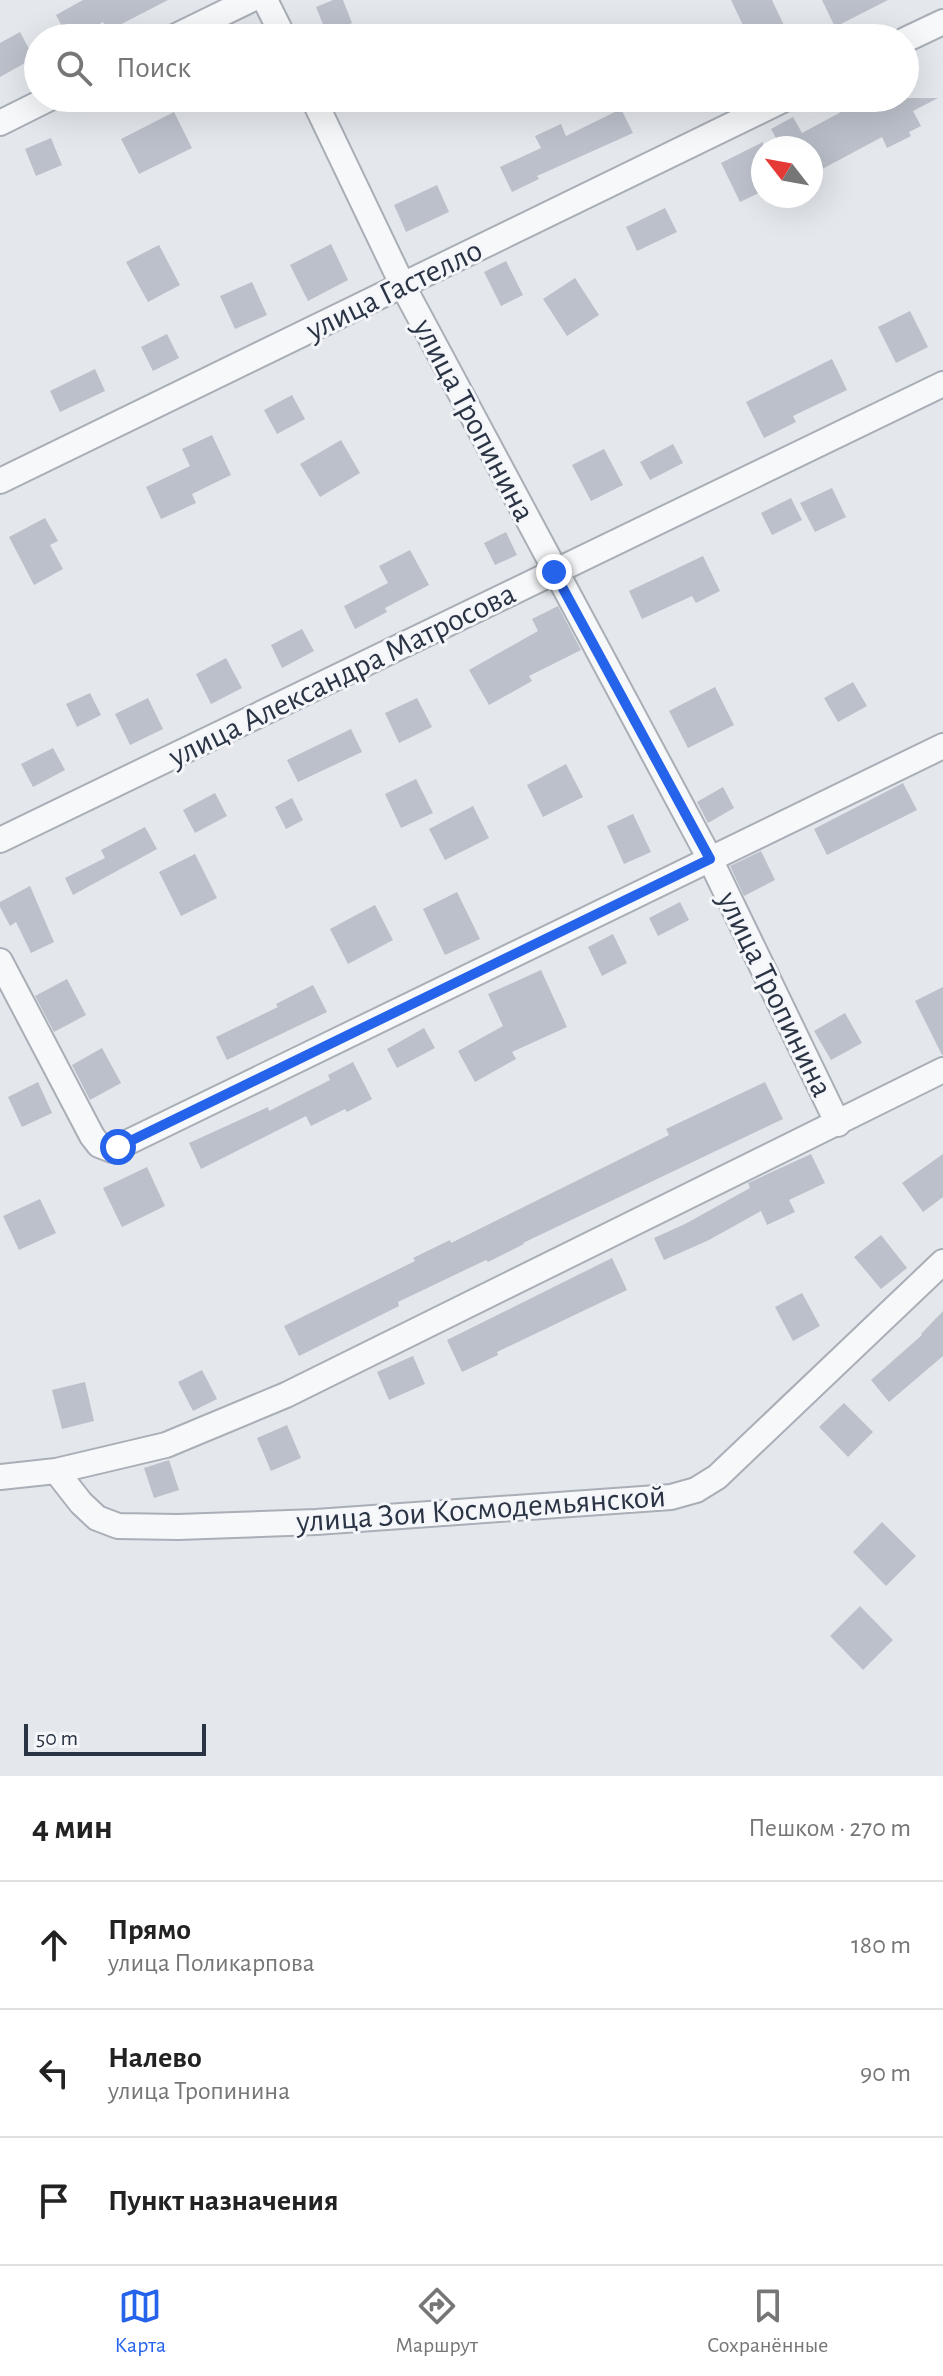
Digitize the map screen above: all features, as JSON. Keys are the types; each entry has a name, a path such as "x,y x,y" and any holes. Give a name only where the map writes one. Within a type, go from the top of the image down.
{"street":[{"path":"201,24 250,0"},
{"path":"265,0 277,24"},
{"path":"919,33 943,22"},
{"path":"0,123 24,111"},
{"name":"улица Тропинина","path":"320,112 403,286 710,859 838,1124"},
{"name":"улица Гастелло","path":"0,481 758,112"},
{"name":"улица Александра Матросова","path":"0,840 943,384"},
{"path":"0,961 92,1136 105,1149 118,1147 943,746"},
{"path":"0,1477 56,1471 166,1445 286,1395 943,1070"},
{"name":"улица Зои Космодемьянской","path":"56,1471 97,1518 118,1526 316,1522 671,1497 696,1490 717,1477 943,1262"}],"building":[{"path":"83,0 168,0 122,24 61,24 56,15"},
{"path":"333,0 343,0 352,23 323,24 316,7"},
{"path":"731,0 772,0 783,24 742,24"},
{"path":"822,0 888,0 841,24 834,24"},
{"path":"20,32 24,39 24,64 0,77 0,43"},
{"path":"919,98 938,98 919,108"},
{"path":"174,112 192,148 139,174 121,139"},
{"path":"615,112 622,112 633,133 537,176 539,179 512,192 500,167 541,148 535,136 561,124 566,136"},
{"path":"841,112 914,112 921,126 909,132 911,136 887,148 882,137 823,169 823,136 775,136 771,129 793,117 802,133"},
{"path":"51,138 62,165 36,176 25,149"},
{"path":"751,148 751,197 740,202 721,163"},
{"path":"437,185 449,212 406,232 394,205"},
{"path":"665,208 677,232 637,251 626,227"},
{"path":"331,244 348,280 308,301 290,265"},
{"path":"159,245 180,285 148,302 126,262"},
{"path":"506,261 523,295 501,306 484,272"},
{"path":"575,278 599,315 567,336 543,299"},
{"path":"252,282 267,315 235,329 220,296"},
{"path":"910,311 928,347 896,363 878,327"},
{"path":"167,334 179,358 153,371 141,347"},
{"path":"832,359 847,390 793,416 796,422 764,438 746,402"},
{"path":"95,369 105,391 60,412 50,391"},
{"path":"292,395 305,419 277,434 264,410"},
{"path":"212,435 231,475 192,494 196,503 161,519 146,487 190,466 182,449"},
{"path":"341,440 360,473 320,497 300,464"},
{"path":"673,444 683,463 650,480 640,462"},
{"path":"604,449 623,485 591,501 572,465"},
{"path":"832,488 846,517 815,532 800,503"},
{"path":"791,498 802,520 772,535 761,513"},
{"path":"45,518 58,541 50,545 63,569 34,585 9,537"},
{"path":"506,532 517,555 495,565 484,543"},
{"path":"410,550 429,585 385,608 387,612 355,629 344,606 388,583 379,566"},
{"path":"703,556 720,591 696,603 692,596 642,619 629,591"},
{"path":"558,606 581,650 529,676 532,681 489,705 469,670 538,631 532,619"},
{"path":"302,629 314,651 282,668 271,645"},
{"path":"226,658 242,688 211,704 196,674"},
{"path":"853,682 867,706 838,722 824,698"},
{"path":"715,687 734,725 688,748 669,711"},
{"path":"90,693 101,715 77,727 66,704"},
{"path":"148,698 163,729 130,745 115,714"},
{"path":"417,698 432,727 399,743 385,713"},
{"path":"351,729 362,752 298,782 287,760"},
{"path":"53,748 65,770 33,787 21,764"},
{"path":"566,764 583,797 543,817 527,785"},
{"path":"416,779 433,813 401,828 385,794"},
{"path":"903,783 917,810 827,855 814,829"},
{"path":"723,787 734,808 708,823 697,802"},
{"path":"215,793 227,816 195,833 183,810"},
{"path":"292,798 303,820 286,829 275,807"},
{"path":"473,806 489,838 445,860 429,829"},
{"path":"633,814 651,852 624,864 607,826"},
{"path":"145,827 157,849 73,895 65,878 105,858 101,850"},
{"path":"761,851 775,880 744,896 730,866"},
{"path":"195,854 217,898 181,916 159,872"},
{"path":"30,886 54,942 31,953 16,922 10,926 0,907 0,902"},
{"path":"457,892 480,939 445,955 423,909"},
{"path":"680,902 689,920 658,936 649,918"},
{"path":"375,905 393,940 348,964 330,929"},
{"path":"613,934 627,963 602,976 588,947"},
{"path":"541,970 567,1027 512,1052 516,1059 475,1082 458,1051 503,1026 488,994"},
{"path":"67,979 86,1015 54,1032 35,996"},
{"path":"313,985 327,1012 227,1060 216,1037 278,1007 276,1004"},
{"path":"943,987 943,1055 942,1055 915,1001"},
{"path":"845,1013 862,1043 831,1060 814,1031"},
{"path":"424,1028 435,1048 397,1068 387,1049"},
{"path":"102,1048 121,1083 90,1100 72,1065"},
{"path":"353,1062 372,1099 311,1126 306,1116 201,1169 189,1143 268,1107 269,1111 330,1080 328,1075"},
{"path":"38,1082 52,1113 22,1127 8,1097"},
{"path":"765,1082 783,1119 488,1262 486,1260 398,1302 399,1306 299,1356 284,1326 415,1261 413,1258 450,1240 451,1243 669,1135 666,1129"},
{"path":"811,1154 825,1183 789,1200 795,1212 767,1225 761,1211 709,1240 664,1260 654,1238 750,1188 748,1183"},
{"path":"943,1154 943,1197 923,1212 902,1183"},
{"path":"147,1167 165,1206 122,1227 103,1188"},
{"path":"40,1199 56,1233 19,1250 3,1216"},
{"path":"881,1235 907,1268 881,1289 854,1257"},
{"path":"612,1258 627,1290 462,1372 447,1340"},
{"path":"802,1293 820,1326 793,1341 775,1307"},
{"path":"943,1311 943,1356 889,1402 871,1380 922,1335"},
{"path":"413,1356 425,1384 389,1400 377,1372"},
{"path":"202,1370 217,1399 193,1411 178,1382"},
{"path":"85,1382 94,1421 62,1429 52,1390"},
{"path":"844,1403 873,1432 848,1457 819,1427"},
{"path":"287,1425 301,1458 271,1471 257,1438"},
{"path":"169,1460 179,1490 154,1498 144,1468"},
{"path":"882,1522 916,1556 886,1586 853,1552"},
{"path":"860,1606 893,1640 863,1670 830,1636"}],"route":[{"path":"118,1147 710,859 554,572"}]}
